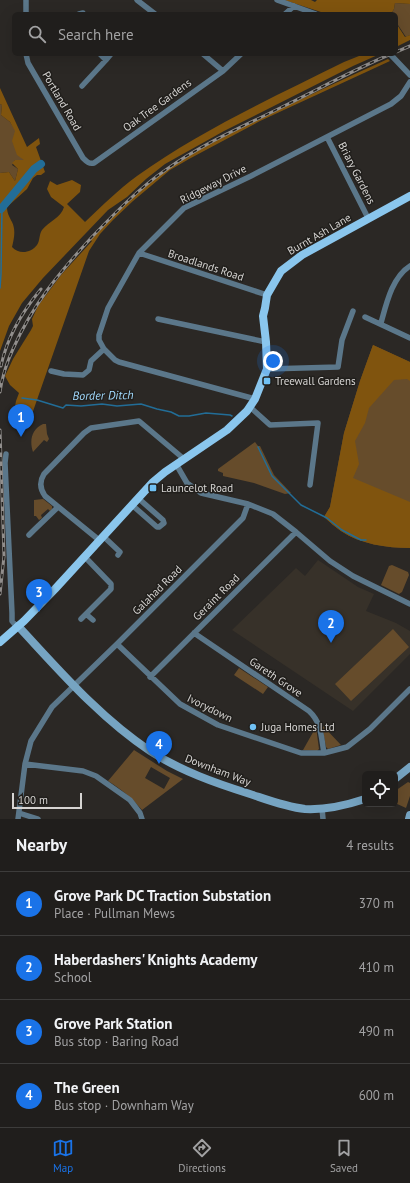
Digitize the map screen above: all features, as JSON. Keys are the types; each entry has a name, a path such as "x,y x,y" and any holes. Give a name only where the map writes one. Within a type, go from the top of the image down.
{"main road":[{"name":"Burnt Ash Lane","path":"0,642 36,609 153,482 176,464 227,430 239,420 250,407 255,399 267,369 264,316 267,295 281,271 302,255 410,196"}],"street":[{"path":"26,0 26,12"},
{"path":"137,0 151,12"},
{"path":"277,0 310,12"},
{"path":"287,12 294,6"},
{"name":"Portland Road","path":"26,56 28,63 83,158"},
{"path":"102,56 106,60"},
{"path":"82,86 109,56"},
{"path":"204,56 223,71"},
{"name":"Oak Tree Gardens","path":"83,158 88,163 94,163 223,71 239,56"},
{"path":"392,56 410,76"},
{"name":"Ridgeway Drive","path":"104,349 99,340 99,335 108,308 139,253 184,208 251,176 391,104 401,96 410,82"},
{"name":"Briary Gardens","path":"327,137 368,218"},
{"name":"Broadlands Road","path":"139,253 267,295"},
{"path":"381,324 390,292 401,274 410,266"},
{"path":"267,369 338,367 342,340 353,311"},
{"path":"365,317 410,338"},
{"path":"158,319 266,342"},
{"path":"52,371 64,374 83,375 89,370 91,361 104,349 119,362 255,399"},
{"path":"250,407 270,425 318,423 310,485"},
{"path":"120,552 45,496 40,488 41,480 55,462 88,429 139,421 184,459"},
{"path":"6,454 5,463 12,621 17,626"},
{"path":"176,464 187,483 201,493 248,504 273,514 330,561 353,576 410,604"},
{"path":"132,505 157,527 160,527 164,523 164,520 138,498"},
{"name":"Galahad Road","path":"18,816 25,764 31,741 52,707 243,518 248,504"},
{"path":"29,535 58,507"},
{"name":"Geraint Road","path":"150,677 296,532"},
{"path":"80,619 111,589 113,584 85,557"},
{"path":"86,614 93,620"},
{"name":"Downham Way","path":"17,626 74,686 131,738 150,751 190,773 216,784 279,803 305,808 322,808 343,805 362,800"},
{"name":"Gareth Grove","path":"194,633 309,711 319,724 324,753"},
{"name":"Ivorydown","path":"117,644 180,704 218,725 301,753 324,753 347,747 370,730 410,689"},
{"path":"25,764 83,771 96,776 130,800 140,813 142,819"},
{"path":"398,777 410,767"},
{"path":"322,808 323,819"},
{"path":"409,819 410,815"},
{"path":"18,816 38,819"}],"shaded area":[{"path":"284,0 311,0 315,2 317,0 410,0 410,4 395,3 392,12 321,12"},
{"path":"395,3 410,4 410,35 406,37 398,25 398,12 392,12"},
{"path":"398,26 405,37 410,35 410,40 398,46"},
{"path":"359,56 376,56 224,131 165,164 127,197 108,210 43,278 22,303 9,326 0,351 0,173 9,172 15,181 18,169 12,163 15,160 24,160 17,155 12,141 15,131 10,122 1,115 2,105 0,104 0,88 27,147 39,138 40,144 36,147 45,172 33,178 27,189 7,207 14,228 12,247 15,250 25,252 32,250 37,245 42,230 58,217 64,207 51,197 47,189 50,181 57,185 72,180 81,185 80,192 67,204 85,222 130,181 161,159 212,129 344,62"},
{"path":"388,59 390,61 260,121 189,159 170,170 133,201 100,234 89,251 31,417 23,417 14,412 19,393 10,385 5,376 13,359 33,326 32,319 38,306 61,275 92,241 90,240 133,197 161,174 214,142 299,100"},
{"path":"0,104 2,105 1,115 10,122 16,131 25,160 15,160 12,165 18,169 15,181 9,172 0,173"},
{"path":"373,345 410,362 410,548 383,546 365,542 341,531 324,517 330,507 344,433"},
{"path":"373,345 410,362 410,381 407,379 394,380 369,408 365,423 355,441 359,464 353,478 410,502 410,548 383,546 365,542 341,531 324,517 330,507 344,433"},
{"path":"46,424 49,439 47,442 44,440 33,452 31,443 32,435 39,426"},
{"path":"255,442 258,446 260,446 274,475 291,493 285,494 254,483 223,476 223,473 218,471 218,469"},
{"path":"43,499 52,506 52,509 50,511 48,509 41,515 42,518 39,520 36,516 34,516 34,500"},
{"path":"318,560 358,587 374,594 366,611 396,623 410,631 410,654 353,711 232,630 296,568 305,576"},
{"path":"392,565 408,572 409,575 402,592 399,594 381,585 389,566"},
{"path":"393,629 409,647 351,701 335,684"},
{"path":"239,668 268,687 263,694 234,675"},
{"path":"322,726 341,745 328,749 326,747"},
{"path":"316,727 319,749 317,751 303,750"},
{"path":"134,750 167,771 183,779 142,810 126,794 108,781","holes":["151,767 170,778 164,789 145,778"]},
{"path":"408,782 410,783 410,796 406,808 398,804 398,789"}],"waterway":[{"path":"1,209 34,169 41,164"},
{"name":"Border Ditch","path":"0,288 2,207"},
{"name":"Border Ditch","path":"22,398 37,400 63,408 66,405 81,406 102,404 117,406 141,404 171,412 179,416 206,413 232,416"},
{"name":"Border Ditch","path":"258,447 272,476 301,505 327,518 342,530 361,540 366,540"}],"railway":[{"path":"398,51 410,46"},
{"path":"0,392 3,375 11,354 38,303 79,251 109,219 137,193 157,176 180,160 222,136 386,56"},
{"path":"1,366 7,345 16,325 41,289"},
{"path":"0,430 4,556 0,594"}],"place":[{"name":"Treewall Gardens","path":"267,381"},
{"name":"Grove Park DC Traction Substation","path":"21,437"},
{"name":"Launcelot Road","path":"153,488"},
{"name":"Grove Park Station","path":"39,612"},
{"name":"Haberdashers' Knights Academy","path":"331,643"},
{"name":"Juga Homes Ltd","path":"253,727"},
{"name":"The Green","path":"159,764"}]}
